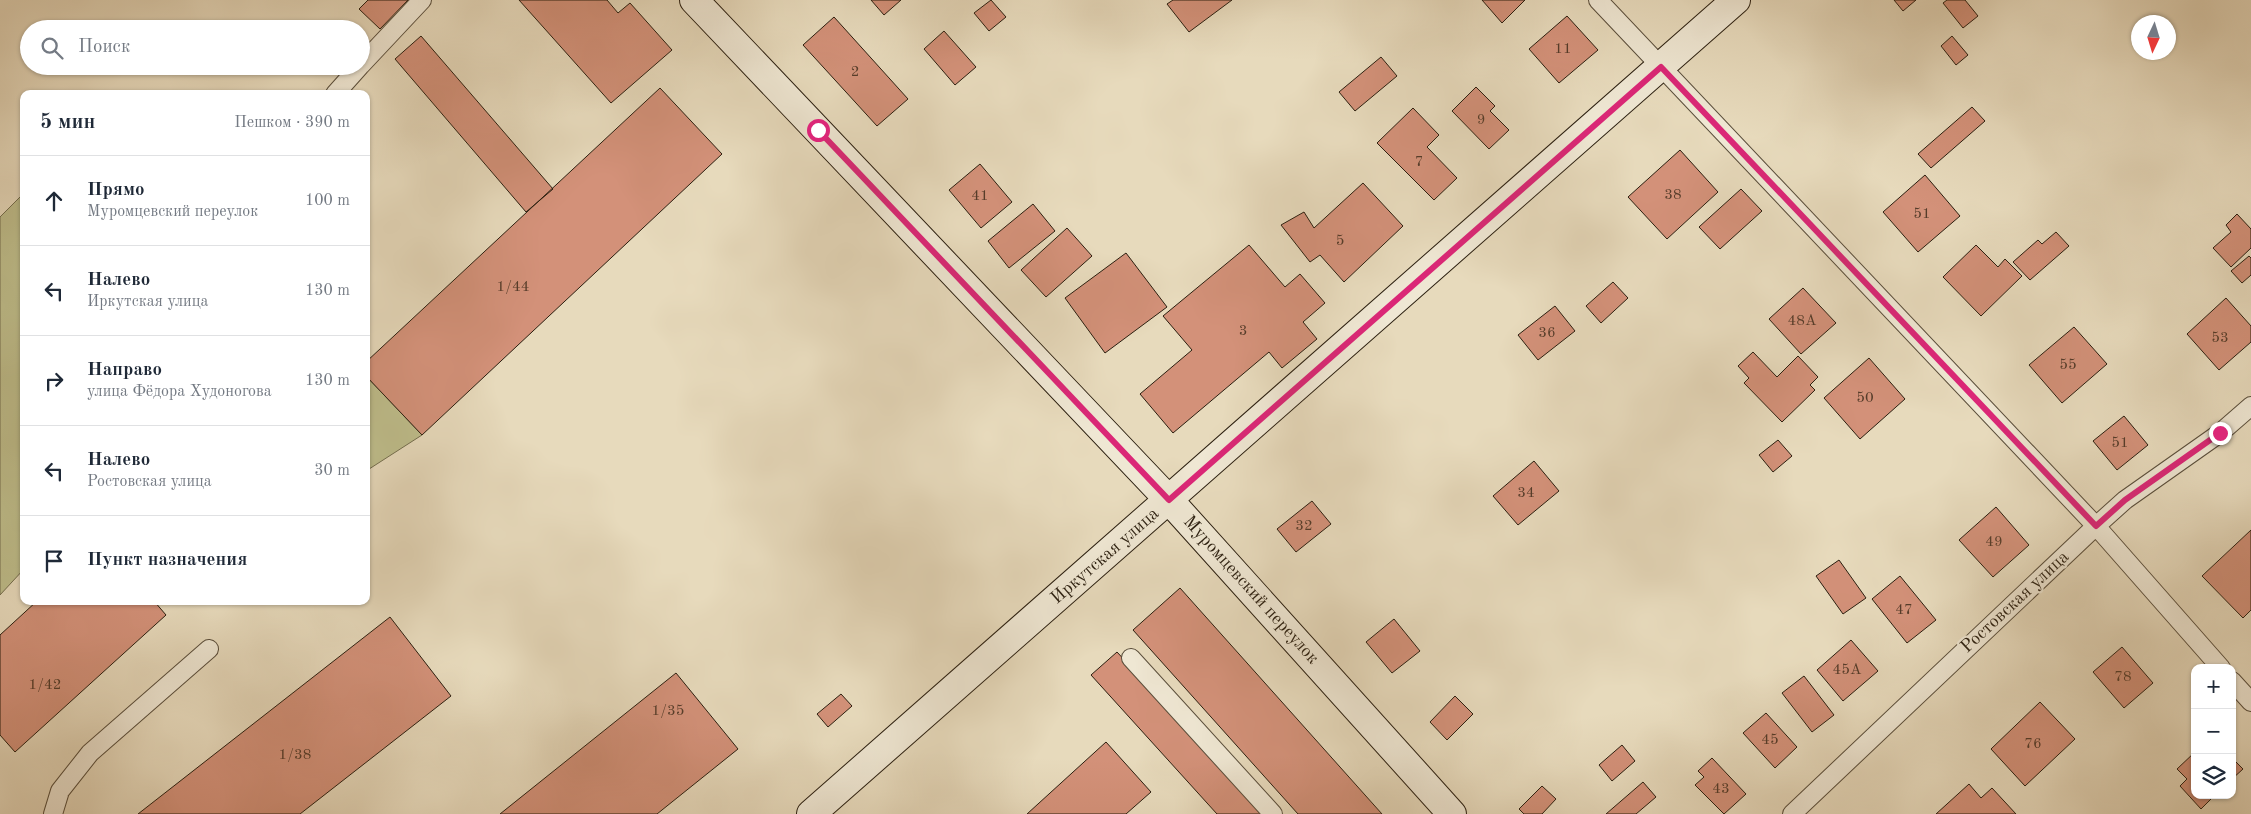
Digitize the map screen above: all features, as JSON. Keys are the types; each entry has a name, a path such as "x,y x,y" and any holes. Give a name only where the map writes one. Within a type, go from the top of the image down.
{"street":[{"name":"Муромцевский переулок","path":"694,0 1169,500 1452,814"},
{"name":"Иркутская улица","path":"811,814 1736,0"}],"lane":[{"path":"370,56 422,0"},
{"path":"1598,0 2096,526 2217,664"},
{"path":"339,90 353,75"},
{"name":"Ростовская улица","path":"1792,814 2125,500 2220,433 2251,406"},
{"path":"53,814 60,791 90,753 209,649"},
{"path":"1131,658 1273,814"},
{"path":"2236,685 2251,702"}],"shaded area":[{"path":"20,197 20,573 0,595 0,217"},
{"path":"370,380 422,435 370,468"}],"building":[{"path":"368,0 408,0 380,29 359,9"},
{"path":"519,0 607,0 618,13 630,3 672,50 611,103"},
{"path":"871,0 901,0 884,15"},
{"path":"991,0 1006,17 989,31 974,13"},
{"path":"1173,0 1232,0 1189,32 1167,4"},
{"path":"1482,0 1525,0 1502,23"},
{"path":"1894,0 1916,0 1903,11"},
{"path":"1947,0 1965,0 1978,16 1963,28 1943,3"},
{"path":"1567,16 1598,50 1559,83 1529,49"},
{"path":"834,17 908,99 877,126 803,45"},
{"path":"944,31 976,67 955,85 924,49"},
{"path":"421,36 553,189 526,212 395,59"},
{"path":"1952,36 1968,55 1956,65 1941,46"},
{"path":"1381,57 1397,76 1355,111 1339,92"},
{"path":"1476,87 1495,106 1490,111 1509,130 1489,149 1452,111"},
{"path":"660,88 722,154 422,435 370,380 370,358"},
{"path":"1972,107 1985,121 1931,168 1918,154"},
{"path":"1413,108 1439,135 1427,147 1457,178 1434,200 1377,143"},
{"path":"1680,150 1718,192 1667,239 1628,197"},
{"path":"980,164 1012,202 981,228 949,190"},
{"path":"1925,175 1960,216 1918,252 1883,212"},
{"path":"1363,183 1403,226 1344,282 1320,255 1310,262 1281,225 1304,212 1314,228"},
{"path":"1741,189 1762,211 1720,249 1699,227"},
{"path":"1033,204 1055,231 1009,268 988,241"},
{"path":"2237,214 2251,229 2251,248 2231,267 2213,248 2231,232 2226,225"},
{"path":"1067,228 1092,256 1046,297 1021,270"},
{"path":"2056,232 2069,246 2030,280 2013,262 2038,240 2042,244"},
{"path":"1249,245 1285,287 1300,274 1325,303 1303,322 1317,339 1282,368 1269,352 1173,433 1140,394 1192,350 1163,316"},
{"path":"1976,245 1998,267 2005,259 2022,276 1981,316 1943,277"},
{"path":"1126,253 1167,307 1105,353 1065,298"},
{"path":"2249,256 2251,258 2251,275 2242,283 2231,271"},
{"path":"1613,282 1628,298 1601,323 1586,306"},
{"path":"1803,288 1836,323 1801,354 1769,319"},
{"path":"2226,298 2251,326 2251,342 2219,370 2187,334"},
{"path":"1555,306 1575,331 1538,360 1518,335"},
{"path":"2074,327 2107,364 2062,403 2029,365"},
{"path":"1753,352 1777,377 1798,356 1818,377 1810,385 1815,390 1782,422 1744,383 1749,378 1738,366"},
{"path":"1869,358 1905,399 1860,439 1824,398"},
{"path":"2124,416 2148,445 2117,470 2093,441"},
{"path":"1778,440 1792,456 1773,472 1759,455"},
{"path":"1534,461 1559,491 1518,525 1493,496"},
{"path":"1312,501 1331,524 1296,552 1277,529"},
{"path":"1996,507 2029,545 1993,577 1959,540"},
{"path":"2251,530 2251,610 2243,618 2202,576"},
{"path":"1839,560 1866,598 1843,614 1816,576"},
{"path":"1900,576 1936,620 1907,643 1872,599"},
{"path":"1180,588 1382,814 1298,814 1133,630"},
{"path":"33,605 157,605 166,615 15,752 0,735 0,635"},
{"path":"390,617 451,696 300,814 138,814"},
{"path":"1394,619 1420,651 1392,673 1366,642"},
{"path":"1851,640 1878,671 1843,701 1817,670"},
{"path":"2122,647 2153,683 2124,708 2093,672"},
{"path":"1117,652 1267,814 1217,814 1091,675"},
{"path":"676,673 738,749 657,814 500,814"},
{"path":"1804,676 1834,715 1812,732 1782,693"},
{"path":"841,694 852,706 828,727 817,714"},
{"path":"1455,696 1473,714 1447,740 1430,722"},
{"path":"2040,702 2075,739 2025,786 1991,749"},
{"path":"1766,713 1797,747 1775,768 1743,733"},
{"path":"1106,742 1151,792 1126,814 1027,814"},
{"path":"1622,745 1635,761 1612,781 1599,765"},
{"path":"2191,756 2191,798 2180,786 2187,779 2177,769"},
{"path":"1712,758 1746,794 1724,814 1695,785 1704,777 1698,771"},
{"path":"2236,762 2243,769 2236,775"},
{"path":"1643,782 1656,797 1636,814 1606,814"},
{"path":"1969,784 1981,798 1992,788 2016,814 1936,814"},
{"path":"1542,786 1556,799 1542,814 1524,814 1519,809"},
{"path":"2192,799 2211,799 2201,809"}],"route":[{"path":"818,130 1169,500 1661,67 2096,526 2125,500 2169,471 2220,433"}]}
